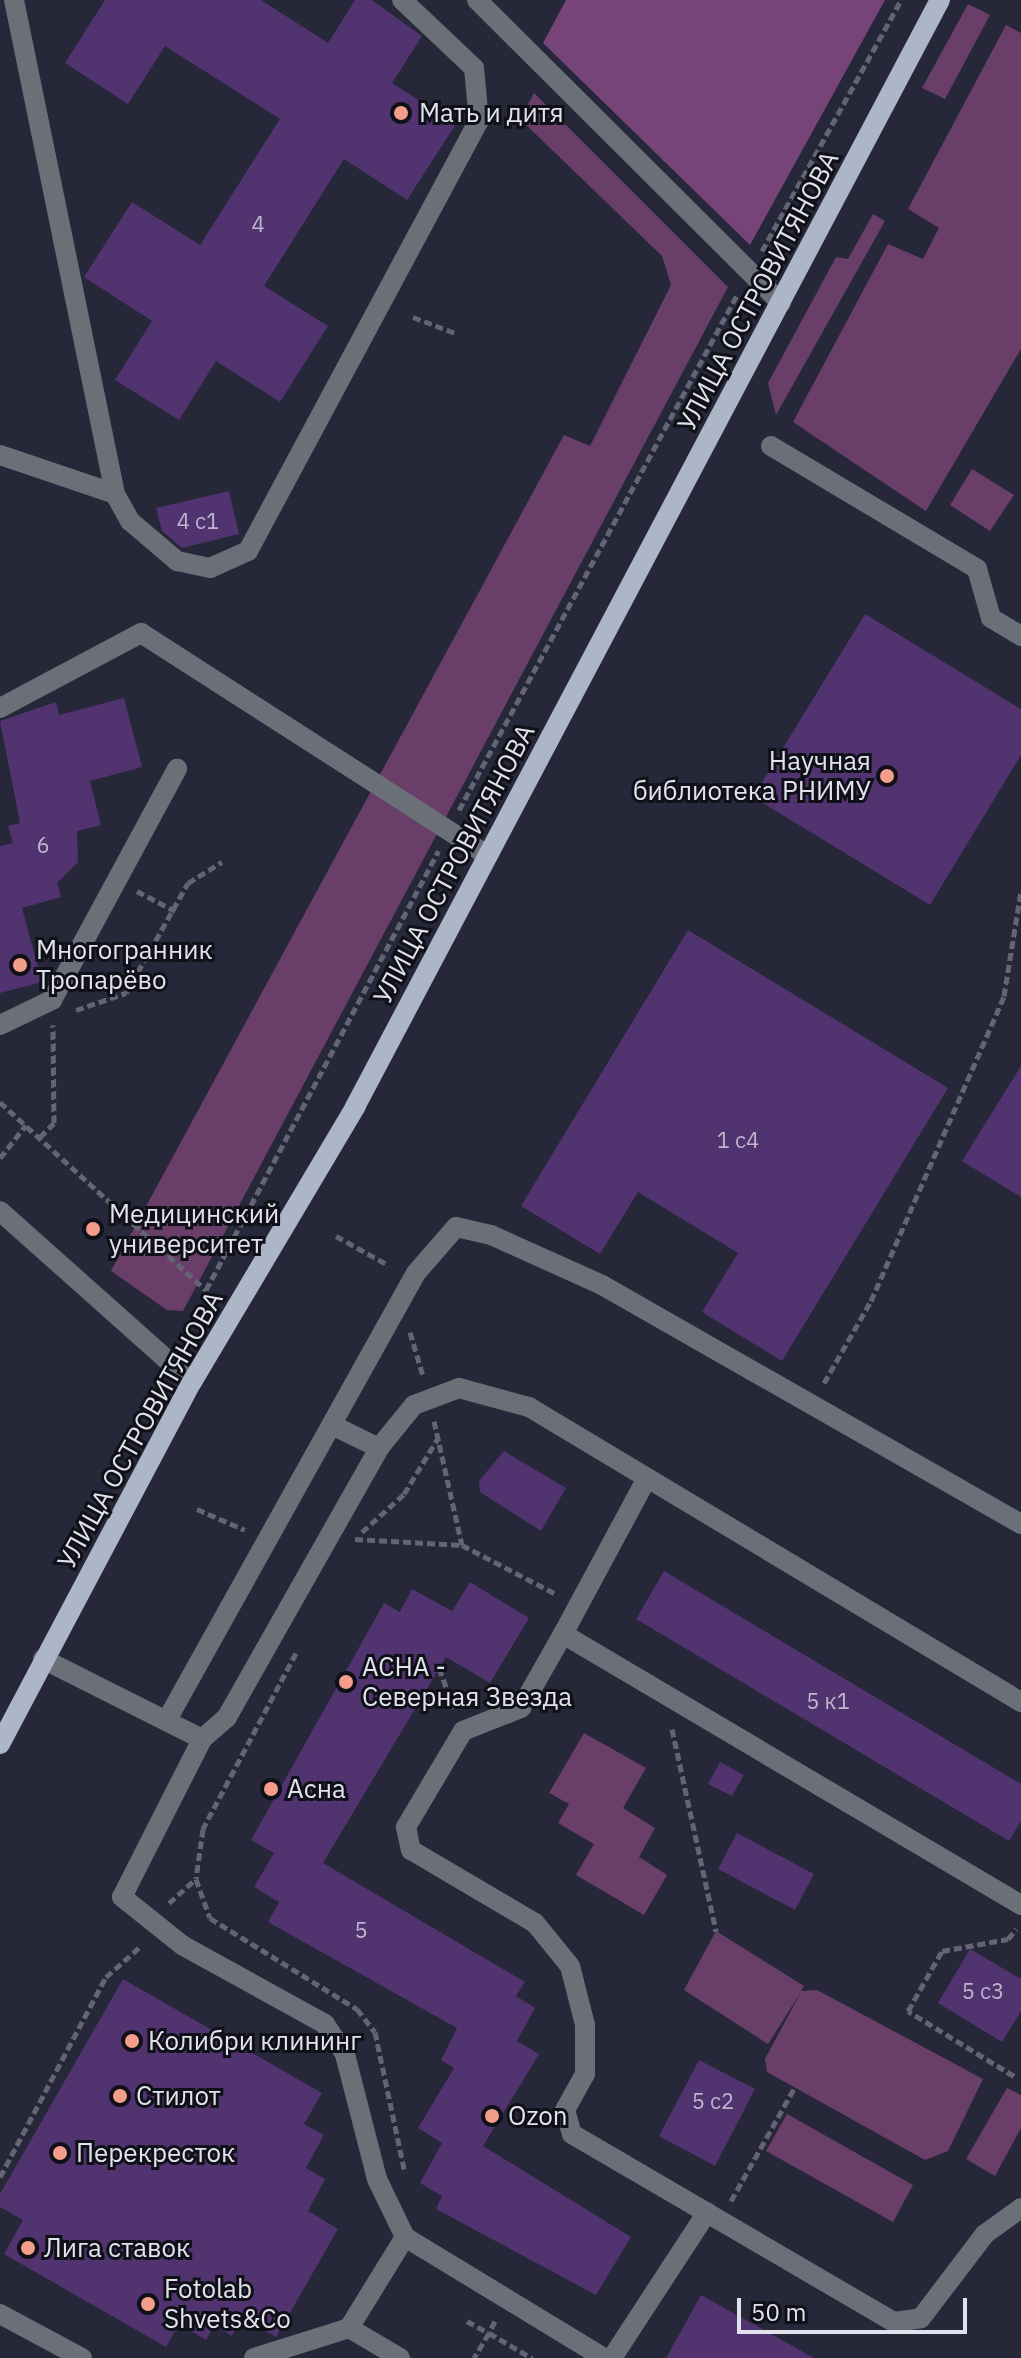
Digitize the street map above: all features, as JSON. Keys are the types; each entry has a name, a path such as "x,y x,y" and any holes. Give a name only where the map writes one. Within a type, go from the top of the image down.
{"main road":[{"name":"УЛИЦА ОСТРОВИТЯНОВА","path":"0,1744 192,1382 355,1107 940,0"}],"street":[{"path":"14,0 115,494 130,521 177,561 210,568 248,551 479,121 474,68 402,0"},
{"path":"477,0 781,303"},
{"path":"771,446 977,569 991,618 1021,636"},
{"path":"0,455 115,494"},
{"path":"0,708 141,633 488,856"},
{"path":"0,1025 60,1006 177,769"},
{"path":"0,1211 192,1382"},
{"path":"168,1718 416,1273 456,1227 491,1235 602,1285 813,1400 1021,1524"},
{"path":"604,2358 405,2237 377,2179 345,2054 325,2024 155,1926 122,1897 202,1739 227,1717 379,1448 414,1405 459,1388 529,1407 1021,1702"},
{"path":"332,1425 379,1448"},
{"path":"647,1478 521,1708 463,1731 406,1827 411,1850 535,1923 570,1966 585,2025 585,2074 565,2110 572,2134 894,2322 921,2318 985,2234 1021,2208"},
{"path":"563,1634 1021,1905"},
{"path":"43,1659 168,1718 202,1739"},
{"path":"612,2358 714,2216"},
{"path":"254,2358 349,2328 405,2237"},
{"path":"0,2314 82,2358"},
{"path":"349,2328 400,2358"}],"path":[{"path":"0,1102 206,1290 448,831 901,0"},
{"path":"413,317 458,334"},
{"path":"40,1137 54,1123 60,1006 126,993 175,911 188,883 222,862"},
{"path":"813,1400 871,1301 1004,996 1021,891"},
{"path":"144,894 175,911"},
{"path":"0,1158 26,1125"},
{"path":"336,1236 388,1265"},
{"path":"348,1553 356,1539 404,1494 438,1438"},
{"path":"197,1509 246,1531"},
{"path":"326,1538 462,1545 578,1606"},
{"path":"305,1636 203,1829 196,1879 210,1918 357,2009 375,2032 407,2184"},
{"path":"439,1668 463,1731"},
{"path":"664,1694 716,1931"},
{"path":"0,2177 106,1977 137,1954 155,1926 196,1879"},
{"path":"1014,2076 908,2011 942,1951 1008,1939 1021,1922"},
{"path":"714,2216 795,2087"},
{"path":"467,2321 489,2333 474,2358"}],"shaded area":[{"path":"566,0 885,0 750,245 543,43"},
{"path":"968,4 990,15 945,99 922,88"},
{"path":"1006,25 1021,33 1021,349 926,511 793,422 888,244 923,259 939,228 908,209"},
{"path":"534,93 728,287 183,1311 167,1310 111,1271 564,435 590,446 671,285 662,256 520,119"},
{"path":"873,214 885,221 776,415 768,383 836,257 848,259"},
{"path":"972,469 1014,495 990,531 950,505"},
{"path":"584,1733 646,1768 623,1808 655,1828 639,1857 667,1875 644,1915 576,1875 594,1844 558,1823 569,1804 549,1793"},
{"path":"716,1931 804,1986 801,1991 817,1990 983,2079 948,2151 925,2160 767,2072 765,2059 801,1992 768,2044 684,1990"},
{"path":"1007,2088 1021,2095 1021,2128 995,2176 966,2159"},
{"path":"787,2114 913,2185 893,2222 766,2151"}],"building":[{"path":"105,0 261,0 328,43 355,0 372,0 422,36 392,83 456,124 407,200 344,159 264,286 328,326 280,402 216,361 179,420 115,380 152,321 84,277 132,202 200,245 280,119 165,46 128,104 65,63"},
{"path":"229,491 239,534 182,548 162,531 156,508"},
{"name":"Научная библиотека РНИМУ","path":"865,614 1021,709 1021,755 930,905 753,797"},
{"path":"124,698 142,767 90,781 101,825 77,831 78,862 57,883 61,897 22,908 42,982 0,993 0,846 13,843 8,826 20,823 0,721 56,702 59,715"},
{"path":"688,930 948,1088 782,1361 702,1312 738,1253 638,1192 600,1254 521,1206"},
{"path":"1021,1066 1021,1197 962,1161"},
{"path":"504,1451 566,1488 541,1531 480,1492 479,1481"},
{"path":"664,1571 1021,1784 1021,1821 1009,1841 636,1619"},
{"path":"470,1582 529,1618 490,1683 446,1657 323,1863 525,1982 516,1996 535,2008 517,2041 539,2054 483,2146 631,2237 596,2295 436,2209 442,2196 420,2183 442,2143 418,2128 454,2068 441,2060 457,2028 268,1922 279,1902 254,1887 274,1853 251,1840 384,1603 400,1612 412,1589 452,1611"},
{"path":"720,1762 744,1775 732,1796 708,1784"},
{"path":"737,1833 814,1874 795,1910 718,1869"},
{"path":"970,1949 1021,1979 1021,2011 1002,2042 938,2003"},
{"path":"123,1979 322,2093 304,2124 324,2135 306,2168 325,2179 308,2211 338,2229 276,2337 242,2318 232,2336 214,2325 206,2340 179,2324 166,2347 4,2254 23,2220 0,2207 0,2194"},
{"path":"699,2060 755,2089 715,2166 659,2136"},
{"path":"701,2295 814,2358 666,2358"}],"place":[{"name":"Мать и дитя","path":"401,113"},
{"name":"Научная библиотека РНИМУ","path":"887,776"},
{"name":"Многогранник Тропарёво","path":"20,965"},
{"name":"Медицинский университет","path":"93,1229"},
{"name":"АСНА - Северная Звезда","path":"346,1682"},
{"name":"Асна","path":"271,1789"},
{"name":"Колибри клининг","path":"132,2041"},
{"name":"Стилот","path":"120,2096"},
{"name":"Ozon","path":"492,2116"},
{"name":"Перекресток","path":"60,2153"},
{"name":"Лига ставок","path":"28,2248"},
{"name":"Fotolab Shvets&Co","path":"148,2304"}]}
